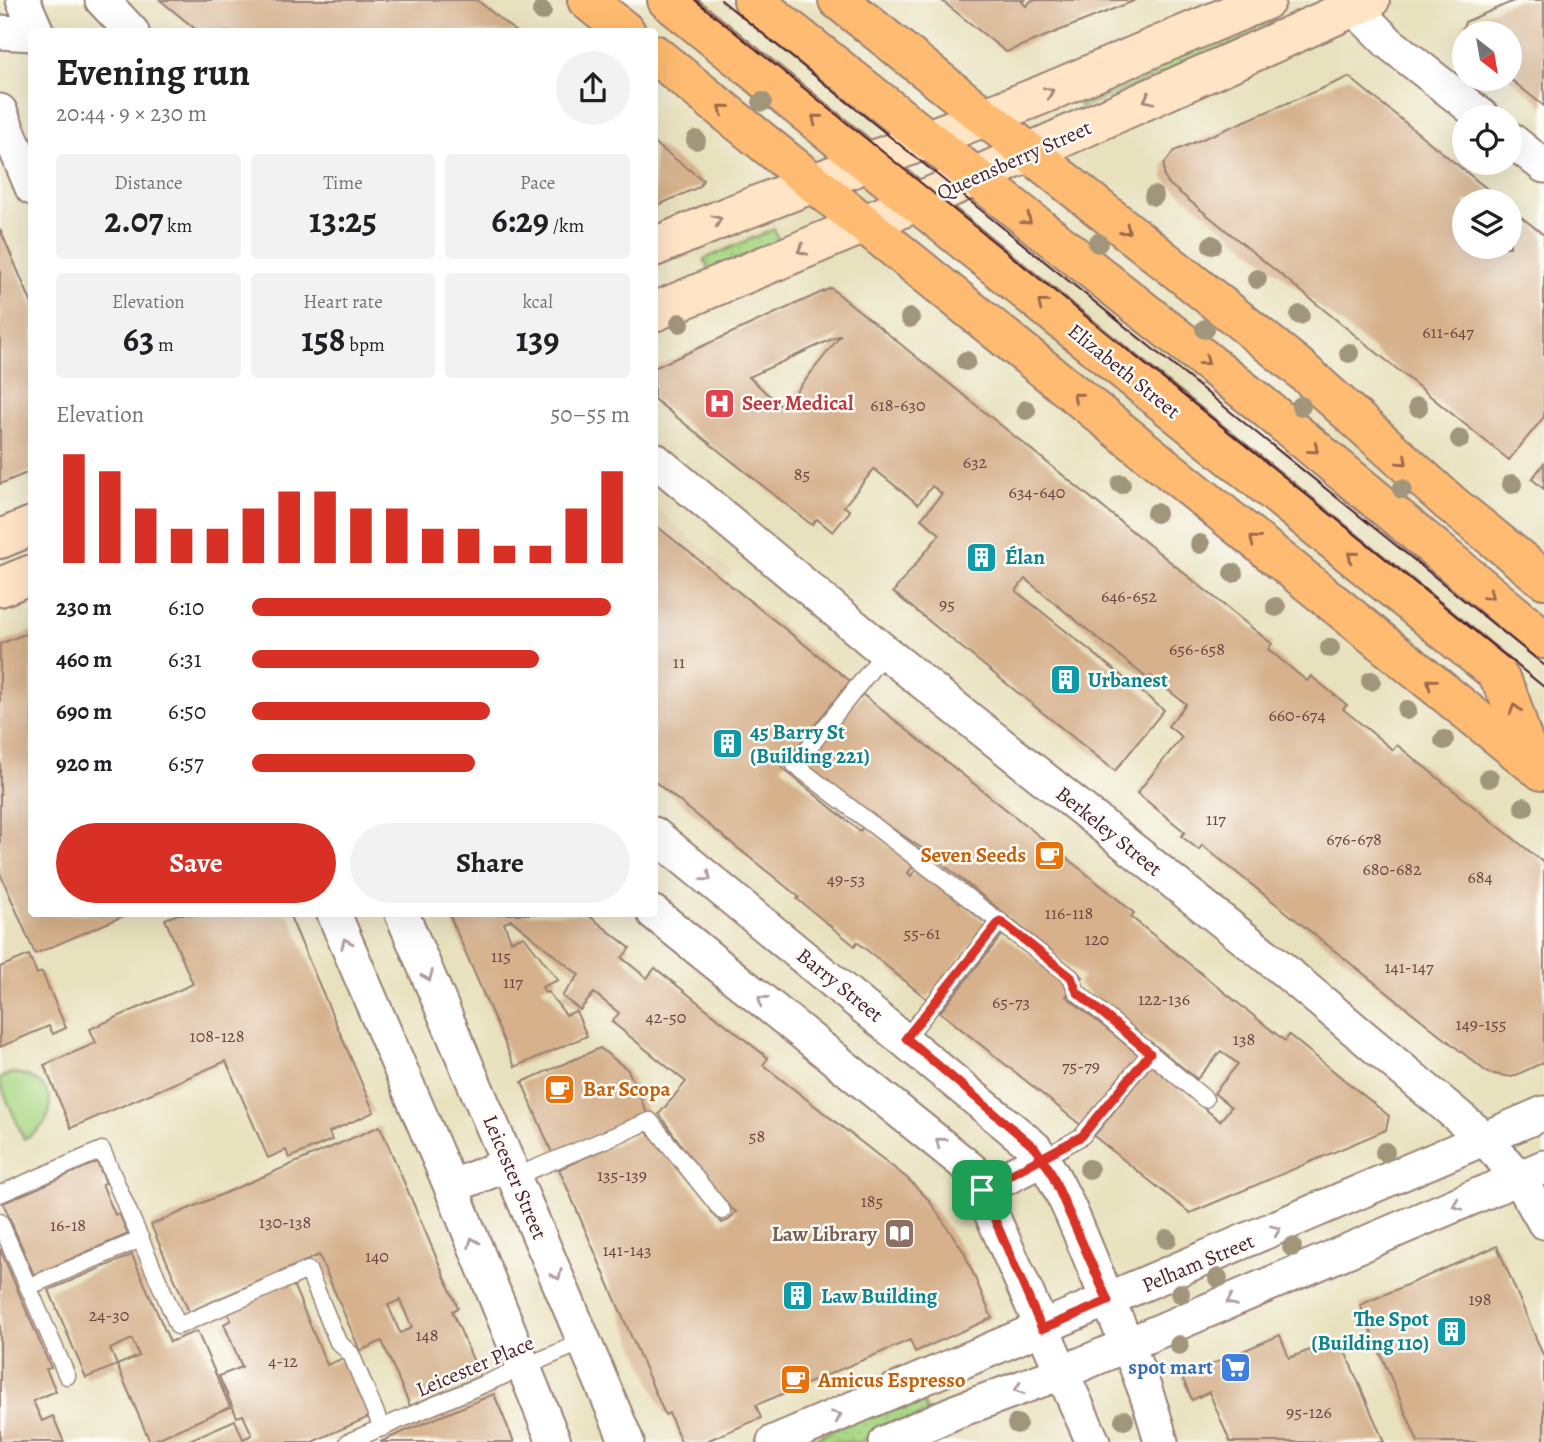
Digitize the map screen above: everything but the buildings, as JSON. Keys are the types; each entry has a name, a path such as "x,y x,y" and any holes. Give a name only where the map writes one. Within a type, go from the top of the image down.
{"main road":[{"path":"587,0 621,28"},
{"name":"Elizabeth Street","path":"667,0 1499,677 1511,695 1529,753 1543,772"},
{"path":"752,0 925,141 1262,405 1544,639"},
{"path":"838,0 1297,366 1450,503 1544,579"},
{"path":"658,245 986,117 1266,0"},
{"name":"Queensberry Street","path":"658,310 974,177 1345,4"},
{"name":"Elizabeth Street","path":"658,57 1543,772"},
{"path":"1354,621 1450,503"},
{"path":"0,539 28,528"},
{"path":"0,587 28,576"}],"street":[{"path":"23,0 35,28"},
{"path":"102,0 128,28"},
{"path":"1345,4 1468,105"},
{"path":"0,32 28,34"},
{"path":"0,111 28,178"},
{"path":"1522,149 1544,166"},
{"name":"Berkeley Street","path":"658,462 885,652 1280,967 1485,1138 1532,1173 1544,1222"},
{"name":"Barry Street","path":"658,837 1020,1132 1043,1159 1127,1345 1150,1401 1161,1442"},
{"path":"658,916 969,1166 1093,1442"},
{"path":"335,917 451,1187 554,1442"},
{"name":"Leicester Street","path":"403,917 626,1442"},
{"name":"Pelham Street","path":"774,1442 1544,1113"},
{"path":"982,1190 1043,1159"},
{"path":"451,1187 512,1170"},
{"path":"886,1442 957,1411 1060,1373 1532,1173"}],"lane":[{"path":"885,652 795,765 1071,977 1077,992 1205,1098"},
{"path":"906,1038 1000,921"},
{"path":"1043,1159 1082,1136 1150,1053"},
{"path":"512,1170 650,1121 722,1211"},
{"path":"0,1194 102,1150 178,1326 308,1270 338,1342 351,1354 382,1428"},
{"path":"0,1222 67,1376"},
{"path":"28,1287 141,1239"},
{"name":"Leicester Place","path":"348,1442 585,1341"}],"shaded area":[{"path":"658,510 732,572 658,662"}],"green space":[{"path":"1272,16 1276,26 1081,108 1076,97"},
{"path":"774,229 779,241 709,271 704,259"},
{"path":"12,1073 38,1082 46,1090 50,1100 45,1122 24,1139 0,1084 0,1078"},
{"path":"919,1392 928,1413 861,1442 806,1442"}],"tram line":[{"path":"695,0 1544,687"},
{"path":"721,0 1544,665"}],"place":[{"name":"Seer Medical","path":"719,403"},
{"name":"Élan","path":"982,557"},
{"name":"Urbanest","path":"1065,680"},
{"name":"45 Barry St (Building 221)","path":"727,744"},
{"name":"Seven Seeds","path":"1049,855"},
{"name":"Bar Scopa","path":"560,1089"},
{"name":"Law Library","path":"900,1234"},
{"name":"Law Building","path":"798,1296"},
{"name":"The Spot (Building 110)","path":"1452,1331"},
{"name":"spot mart","path":"1236,1367"},
{"name":"Amicus Espresso","path":"795,1380"}],"route":[{"path":"982,1190 1042,1329 1108,1301 1050,1170 1043,1159 1035,1148 1020,1132 906,1038 1000,921 1071,977 1077,992 1150,1053 1082,1136 1043,1159 982,1190"}]}
